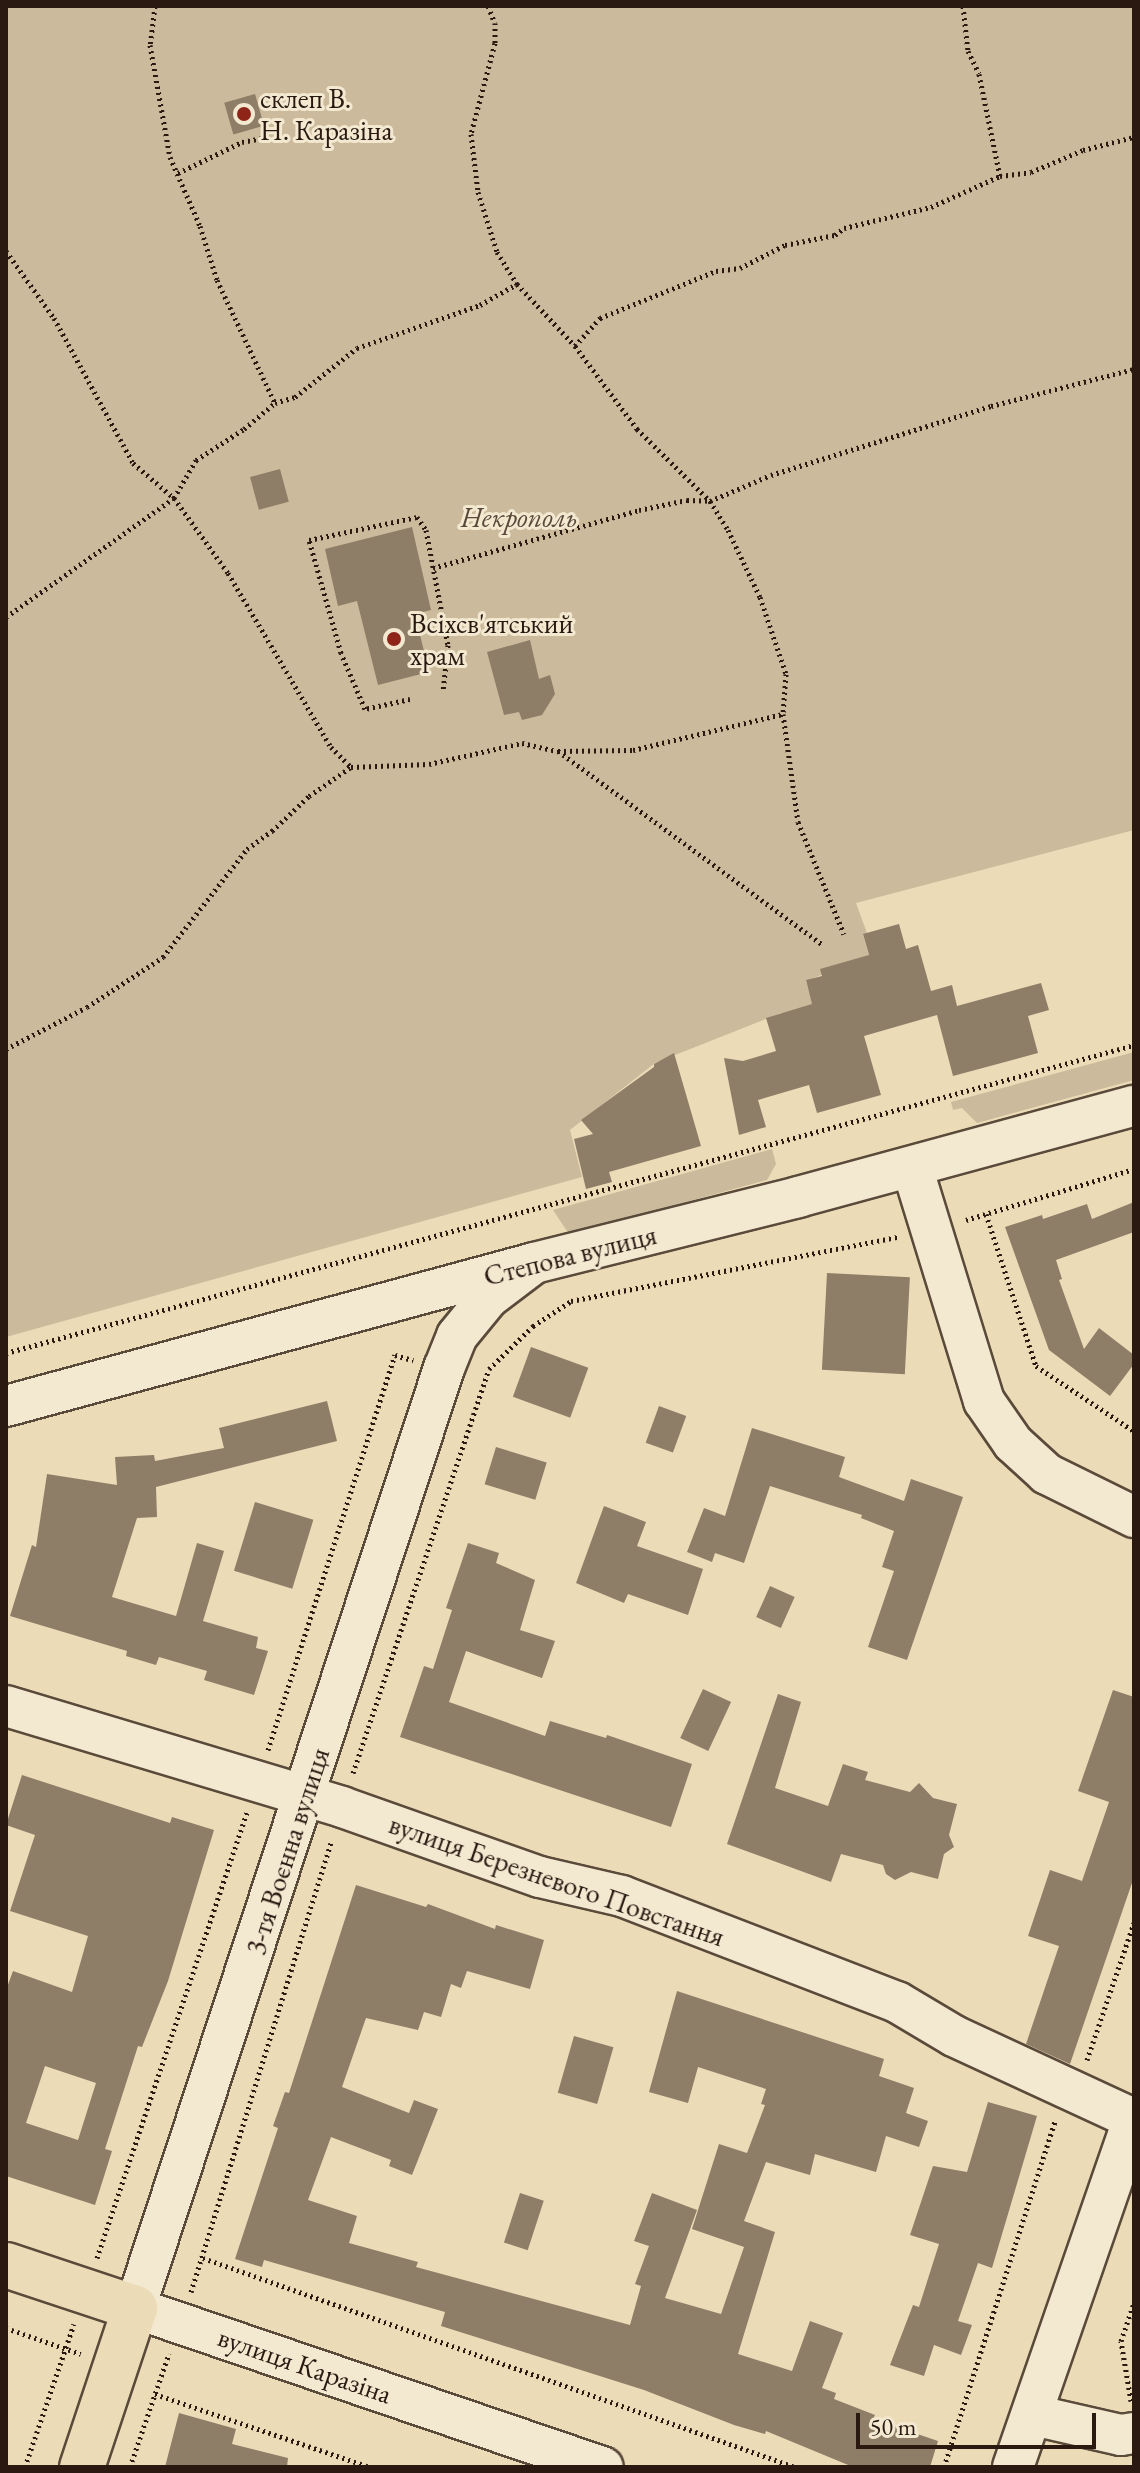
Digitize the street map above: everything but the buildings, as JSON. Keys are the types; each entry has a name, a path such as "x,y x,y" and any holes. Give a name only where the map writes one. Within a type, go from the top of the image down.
{"main road":[{"name":"вулиця Каразіна","path":"6,2265 135,2308"},
{"name":"3-тя Воєнна вулиця","path":"82,2467 135,2308"}],"street":[{"name":"Степова вулиця","path":"6,1406 534,1263 912,1167 1134,1106"},
{"path":"912,1167 984,1401 1013,1443 1047,1474 1134,1517"},
{"name":"3-тя Воєнна вулиця","path":"135,2308 324,1802 444,1368 457,1336 488,1298 534,1263"},
{"name":"вулиця Березневого Повстання","path":"6,1706 324,1802 540,1877 622,1896 897,2002 954,2036 1134,2119"},
{"path":"1013,2467 1134,2119"},
{"name":"вулиця Каразіна","path":"135,2308 603,2467"},
{"path":"1033,2415 1121,2435 1134,2433"}],"path":[{"path":"155,6 150,45 170,157 217,280 275,403"},
{"path":"488,6 495,23 495,43 471,134 487,224 497,252 517,284 575,346 659,454 710,501 760,597 786,674 783,714 798,822 844,934"},
{"path":"963,6 968,51 979,74 1000,176"},
{"path":"575,346 600,318 716,271 740,268 803,239 835,235 844,228 931,207 1000,176 1031,172 1083,150 1134,137"},
{"path":"178,173 242,142 263,138"},
{"path":"6,251 54,318 133,463 174,498 228,573 331,747 351,767"},
{"path":"6,617 174,498 196,460 244,429 275,403 295,397 307,384 357,348 480,305 517,284"},
{"path":"433,568 639,510 687,500 710,501 771,475 991,406 1134,369"},
{"path":"410,699 365,709 341,653 309,540 417,517 426,530 448,645 443,692"},
{"path":"6,1049 87,1007 163,957 247,849 272,831 309,796 351,767 429,764 522,743 558,751 633,750 783,714"},
{"path":"558,751 823,945"},
{"path":"6,1353 1134,1045"},
{"path":"130,2467 203,2258 324,1802 489,1369 533,1326 571,1301 931,1230 1134,1169"},
{"path":"986,1214 1036,1366 1134,1431"},
{"path":"25,2467 258,1783 395,1355 444,1368 489,1369"},
{"path":"944,2467 1066,2087 1087,2060 1134,1923"},
{"path":"203,2258 795,2467"},
{"path":"1134,2303 1121,2341 1134,2416"},
{"path":"155,2394 370,2467"}],"green space":[{"name":"Некрополь","path":"6,6 1134,6 1134,830 856,903 867,933 863,935 869,956 806,981 822,1036 781,1013 655,1063 570,1130 582,1177 6,1337"},
{"path":"1134,1052 1134,1080 977,1123 962,1108 953,1110 951,1102"},
{"path":"772,1149 776,1164 767,1180 576,1232 567,1231 553,1210"}],"place":[{"name":"склеп В. Н. Каразіна","path":"244,114"},
{"name":"Всіхсв'ятський храм","path":"394,639"}]}
